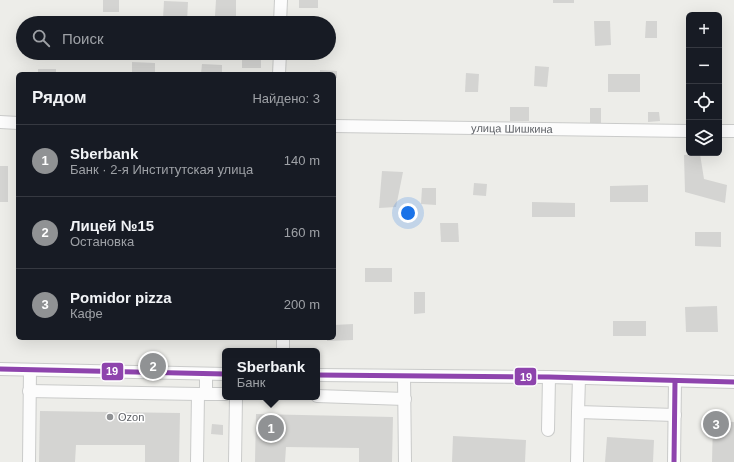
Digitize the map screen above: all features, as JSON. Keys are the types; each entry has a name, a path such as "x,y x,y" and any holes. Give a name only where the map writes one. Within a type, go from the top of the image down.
{"street":[{"path":"280,16 281,0"},
{"path":"279,72 280,60"},
{"path":"0,122 16,123"},
{"name":"улица Шишкина","path":"336,126 686,131"},
{"path":"722,131 734,131"},
{"path":"0,369 222,374"},
{"path":"29,462 30,370"},
{"path":"197,462 202,394 206,374"},
{"path":"320,375 549,377 734,382"},
{"path":"404,376 405,462"},
{"path":"548,430 549,377"},
{"path":"577,462 579,378"},
{"path":"674,462 675,381"},
{"path":"29,391 222,394"},
{"path":"320,396 405,399"},
{"path":"235,462 236,400"},
{"path":"578,412 675,415"}],"building":[{"path":"103,0 119,0 119,12 103,12"},
{"path":"216,0 236,0 236,16 215,16"},
{"path":"299,0 318,0 318,8 299,8"},
{"path":"553,0 574,0 574,3 553,3"},
{"path":"164,1 188,2 187,16 163,16"},
{"path":"594,21 610,21 611,45 595,46"},
{"path":"646,21 657,21 657,38 645,38"},
{"path":"242,60 261,60 261,68 242,68"},
{"path":"132,62 155,63 155,72 132,72"},
{"path":"202,64 222,65 222,72 201,72"},
{"path":"535,66 549,67 547,87 534,86"},
{"path":"38,69 56,69 56,72 38,72"},
{"path":"320,70 337,71 337,78 336,72 320,72"},
{"path":"466,73 479,74 478,92 465,92"},
{"path":"608,74 640,74 640,92 608,92"},
{"path":"510,107 529,107 529,121 510,121"},
{"path":"590,108 601,108 601,124 590,124"},
{"path":"648,112 659,112 660,121 648,122"},
{"path":"684,155 700,156 704,179 727,185 725,203 685,192"},
{"path":"0,166 8,166 8,202 0,202"},
{"path":"382,171 403,172 396,207 379,208"},
{"path":"474,183 487,184 486,196 473,195"},
{"path":"648,185 648,202 610,202 610,186"},
{"path":"422,188 436,188 436,205 421,204"},
{"path":"532,202 575,203 575,217 532,217"},
{"path":"440,223 458,223 459,242 441,242"},
{"path":"695,232 721,232 721,247 695,246"},
{"path":"365,268 392,268 392,282 365,282"},
{"path":"414,292 425,292 425,313 414,314"},
{"path":"717,306 718,332 686,332 685,307"},
{"path":"613,321 646,321 646,336 613,336"},
{"path":"353,324 353,340 327,341 336,340 336,325"},
{"path":"40,411 180,413 179,462 145,462 145,445 76,445 75,462 39,462"},
{"path":"256,414 393,417 392,462 359,462 359,448 286,447 285,462 255,462"},
{"path":"713,421 734,422 734,462 712,462"},
{"path":"212,424 223,425 223,435 211,434"},
{"path":"453,436 526,440 525,462 452,462"},
{"path":"607,437 654,440 653,462 605,462"}],"transit line":[{"name":"19","path":"0,369 222,374"},
{"name":"19","path":"320,375 549,377 734,382"},
{"name":"19","path":"674,462 675,381"}],"place":[{"name":"Лицей №15","path":"153,366"},
{"name":"Ozon","path":"110,417"},
{"name":"Pomidor pizza","path":"716,424"},
{"name":"Sberbank","path":"271,428"}]}
